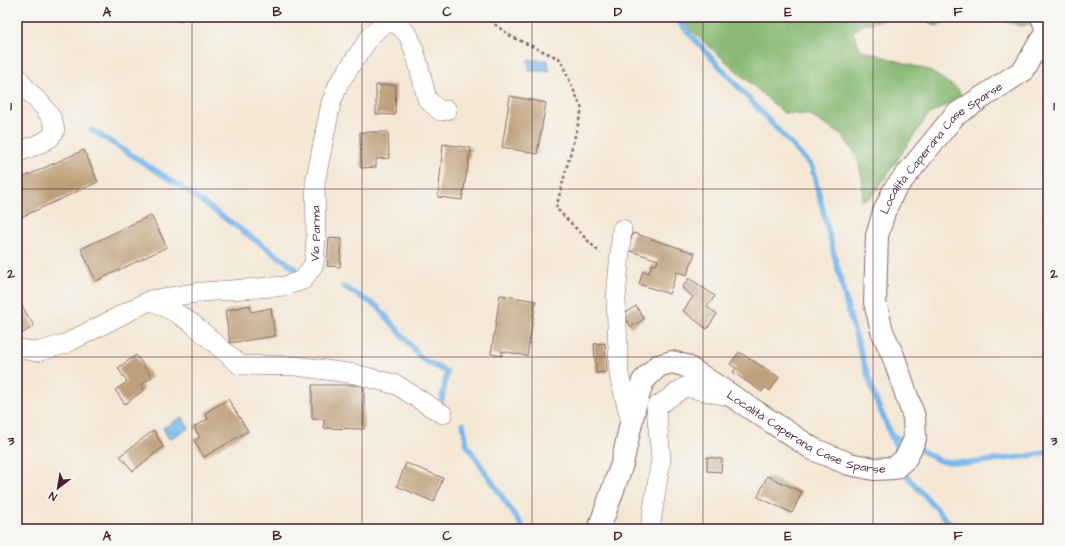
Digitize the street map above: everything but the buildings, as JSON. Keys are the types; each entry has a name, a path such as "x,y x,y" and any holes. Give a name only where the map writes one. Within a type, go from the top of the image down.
{"street":[{"name":"Località Caperana Case Sparse","path":"599,529 622,464 631,422 643,381 658,366 672,362 686,366 813,448 849,464 874,469 895,468 906,458 915,439 914,417 894,358 882,331 875,302 877,236 884,212 894,190 955,115 1024,70 1047,30 1042,17"},
{"name":"Via Parma","path":"17,348 37,352 65,344 151,300 202,292 284,286 303,280 314,264 316,238 316,183 331,103 339,83 370,37 384,22 398,24 409,36 428,99 440,111 447,110"},
{"path":"17,76 27,90 44,107 52,118 55,130 50,138 42,143 17,153"},
{"path":"622,229 616,299 619,375 631,422"},
{"path":"151,300 193,324 240,365 296,366 355,374 397,385 443,414"},
{"path":"650,529 661,459 656,407 684,387 736,397"}],"path":[{"path":"485,17 512,37 560,59 582,109 556,208 608,262 619,260"}],"green space":[{"path":"676,17 899,17 864,24 853,32 861,50 928,70 958,89 961,97 928,115 871,198 862,200 863,181 856,155 842,135 809,115 784,113"},
{"path":"918,17 954,17 937,26"},
{"path":"989,17 1033,17 1028,24 1021,26"}],"water":[{"path":"528,60 548,60 549,71 529,71"},
{"path":"182,417 189,428 169,439 163,428"}],"waterway":[{"path":"674,17 812,167 850,317 874,395 896,447"},
{"path":"1021,17 1039,27"},
{"path":"92,130 177,184 296,269"},
{"path":"344,287 378,307 422,359 447,372 442,399"},
{"path":"463,424 467,445 524,529"},
{"path":"890,434 909,444"},
{"path":"917,448 940,461 969,463 1029,456 1048,452"},
{"path":"904,473 955,529"}]}
